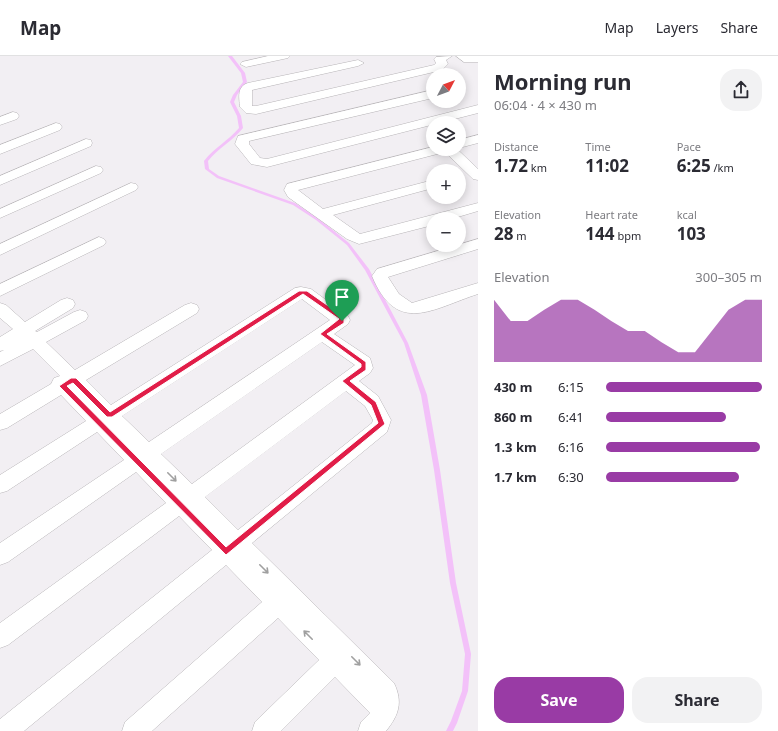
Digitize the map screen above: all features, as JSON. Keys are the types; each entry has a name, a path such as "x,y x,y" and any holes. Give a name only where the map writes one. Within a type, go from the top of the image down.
{"street":[{"path":"246,64 279,56"},
{"path":"426,128 398,102 378,83 354,60 248,87 245,91 246,109 256,110 378,83 438,68 442,64 440,59 446,56"},
{"path":"462,56 468,60 478,59"},
{"path":"426,96 243,139 242,144 256,161 267,163 478,109"},
{"path":"0,121 13,116"},
{"path":"0,150 56,127"},
{"path":"466,142 478,139"},
{"path":"0,181 86,143"},
{"path":"426,153 292,187 291,190 293,194 352,236 359,239 426,221"},
{"path":"457,156 476,174"},
{"path":"0,214 96,170"},
{"path":"466,176 476,174"},
{"path":"321,214 426,186"},
{"path":"0,250 131,187"},
{"path":"460,212 478,207"},
{"path":"0,291 98,242"},
{"path":"478,244 383,272 380,276 382,282 400,304 408,309 415,309 478,288"},
{"path":"0,485 301,292 305,293 342,320 0,555"},
{"path":"0,360 16,338 67,304"},
{"path":"0,309 16,338 68,383 232,547 386,691 389,704 386,712 370,731"},
{"path":"0,423 191,309"},
{"path":"16,338 80,316"},
{"path":"0,637 364,368 364,363 323,334"},
{"path":"5,731 380,427 382,420 374,404 346,381"},
{"path":"232,547 277,604 386,712"},
{"path":"134,731 277,604"},
{"path":"264,731 334,662"}],"waterway":[{"path":"230,56 243,73 245,82 235,95 232,102 239,116 241,128 233,137 210,156 206,161 207,169 218,177 294,204 317,219 348,244 367,269 406,343 424,395 437,470 453,583 468,654 465,691 454,723 449,731"}],"route":[{"path":"301,292 305,293 341,318 342,321 323,334 364,363 364,368 346,381 372,401 382,420 382,424 226,552 62,386 73,379 109,415 301,292"}]}
